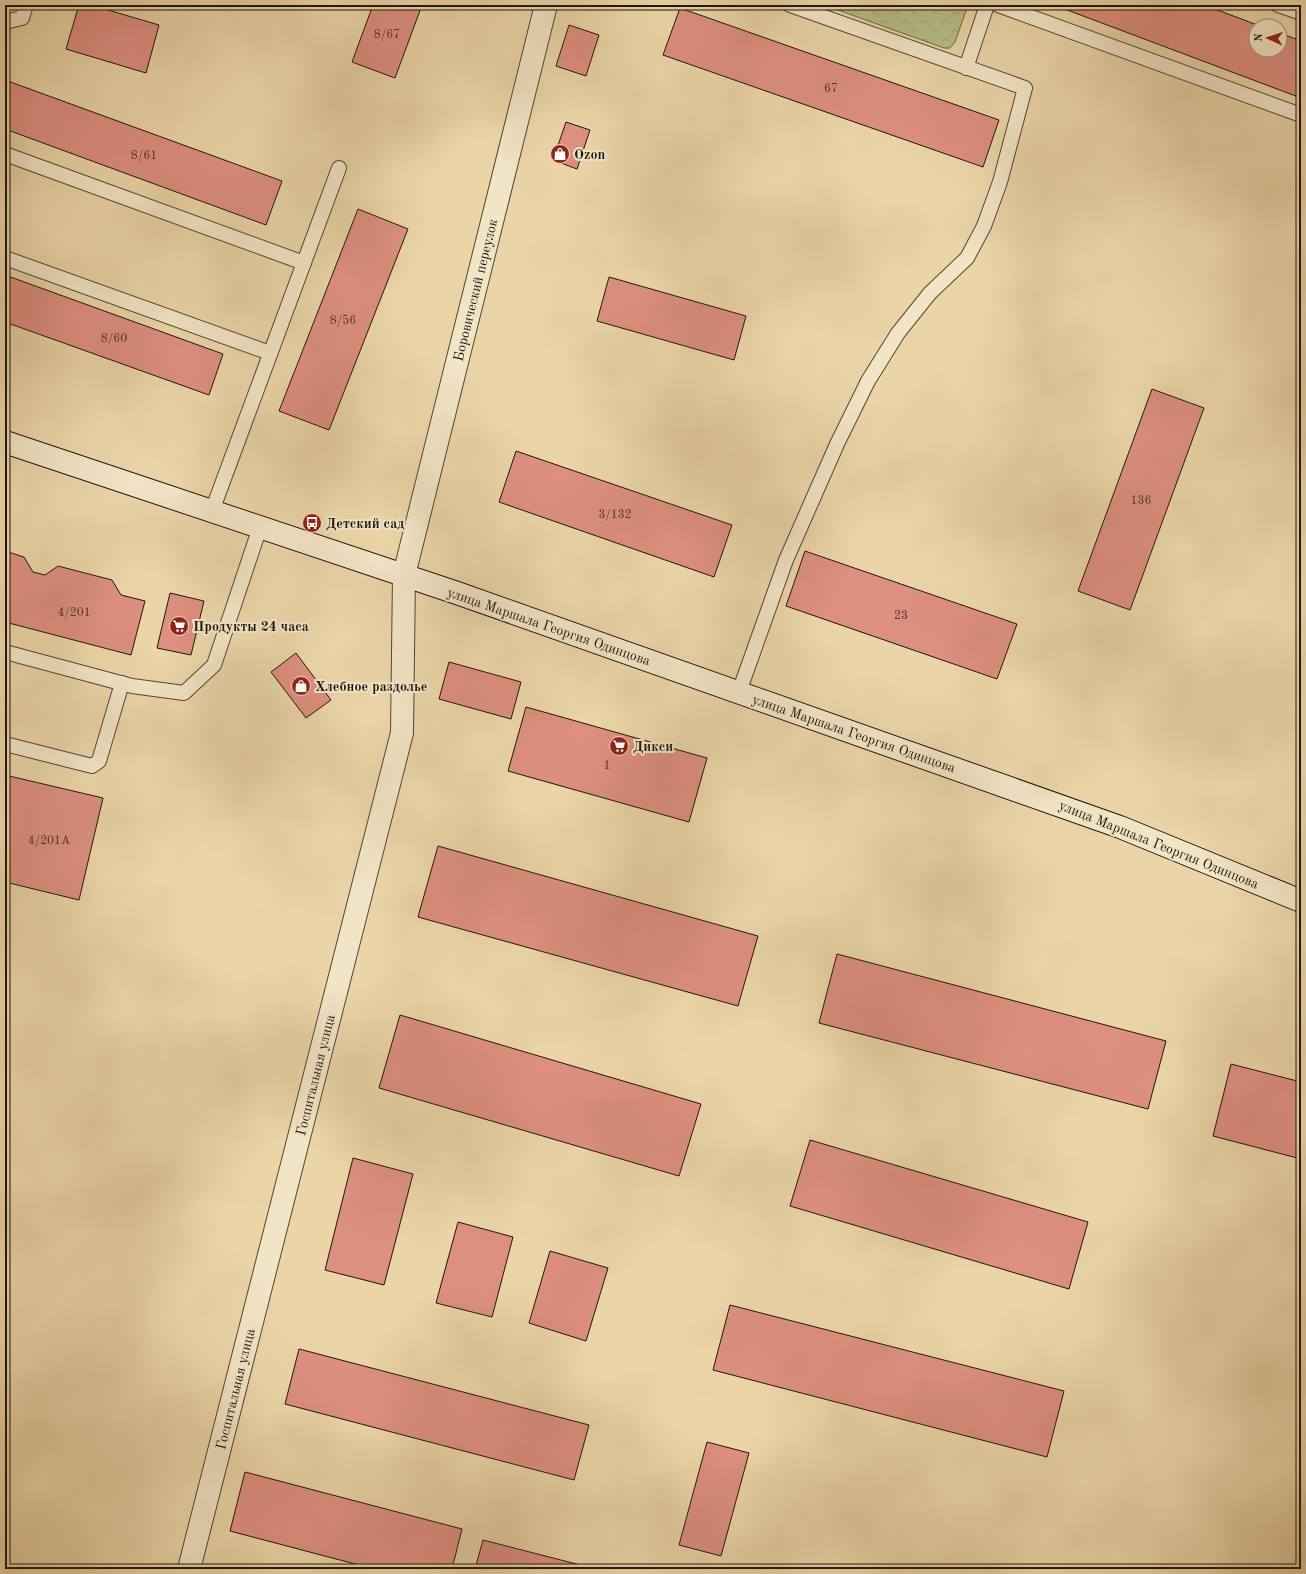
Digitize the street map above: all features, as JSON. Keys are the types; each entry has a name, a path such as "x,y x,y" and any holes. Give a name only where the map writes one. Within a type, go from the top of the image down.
{"street":[{"name":"Боровический переулок","path":"404,575 546,5"},
{"name":"улица Маршала Георгия Одинцова","path":"5,442 404,575 739,692 1120,827 1301,901"},
{"name":"Госпитальная улица","path":"189,1569 402,733 404,575"}],"lane":[{"path":"5,22 22,18 26,5"},
{"path":"739,692 786,560 868,381 898,333 930,293 967,258 984,226 1000,182 1026,88 790,5"},
{"path":"966,68 987,5"},
{"path":"998,5 1301,115"},
{"path":"1278,5 1301,13"},
{"path":"5,154 304,264"},
{"path":"212,511 339,168"},
{"path":"5,258 270,353"},
{"path":"5,652 122,683 184,693 214,666 260,527"},
{"path":"5,744 92,766 99,761 122,683"}],"green space":[{"path":"824,5 968,5 955,42 950,48 944,48"}],"building":[{"path":"79,5 91,5 159,25 146,73 66,49"},
{"path":"373,5 422,5 395,78 352,62"},
{"path":"1054,5 1204,5 1248,22 1248,58 1288,58 1288,36 1301,41 1301,98"},
{"path":"680,8 999,120 983,167 663,55"},
{"path":"569,25 599,35 586,76 556,66"},
{"path":"5,80 282,181 266,225 5,129"},
{"path":"566,122 590,130 577,169 553,160"},
{"path":"358,209 408,229 329,430 279,411"},
{"path":"5,275 223,354 209,395 5,322"},
{"path":"609,277 746,316 734,360 597,321"},
{"path":"1152,389 1204,408 1130,610 1078,591"},
{"path":"516,451 732,525 714,577 499,502"},
{"path":"5,551 24,557 33,572 45,575 58,566 112,580 121,595 145,601 131,655 5,622"},
{"path":"805,551 1017,624 997,679 786,606"},
{"path":"170,593 204,601 191,655 157,648"},
{"name":"Хлебное раздолье","path":"296,653 331,700 306,718 271,672"},
{"path":"449,662 521,682 511,719 439,699"},
{"path":"526,707 707,758 689,822 508,771"},
{"path":"5,775 103,798 79,900 5,882"},
{"path":"438,846 758,936 738,1006 418,917"},
{"path":"837,954 1166,1041 1148,1109 819,1023"},
{"path":"400,1015 701,1104 679,1176 379,1088"},
{"path":"1231,1064 1301,1082 1301,1159 1213,1136"},
{"path":"810,1140 1088,1222 1069,1289 790,1206"},
{"path":"353,1158 413,1174 384,1285 325,1270"},
{"path":"458,1222 513,1237 492,1317 436,1303"},
{"path":"550,1251 608,1268 586,1341 529,1323"},
{"path":"730,1305 1064,1391 1047,1457 713,1370"},
{"path":"299,1349 589,1425 574,1480 285,1404"},
{"path":"707,1442 749,1453 721,1556 679,1545"},
{"path":"245,1472 462,1529 452,1569 374,1569 230,1531"},
{"path":"483,1540 596,1569 475,1569"}],"place":[{"name":"Ozon","path":"560,154"},
{"name":"Детский сад","path":"312,523"},
{"name":"Продукты 24 часа","path":"179,626"},
{"name":"Хлебное раздолье","path":"301,686"},
{"name":"Дикси","path":"619,746"}]}
